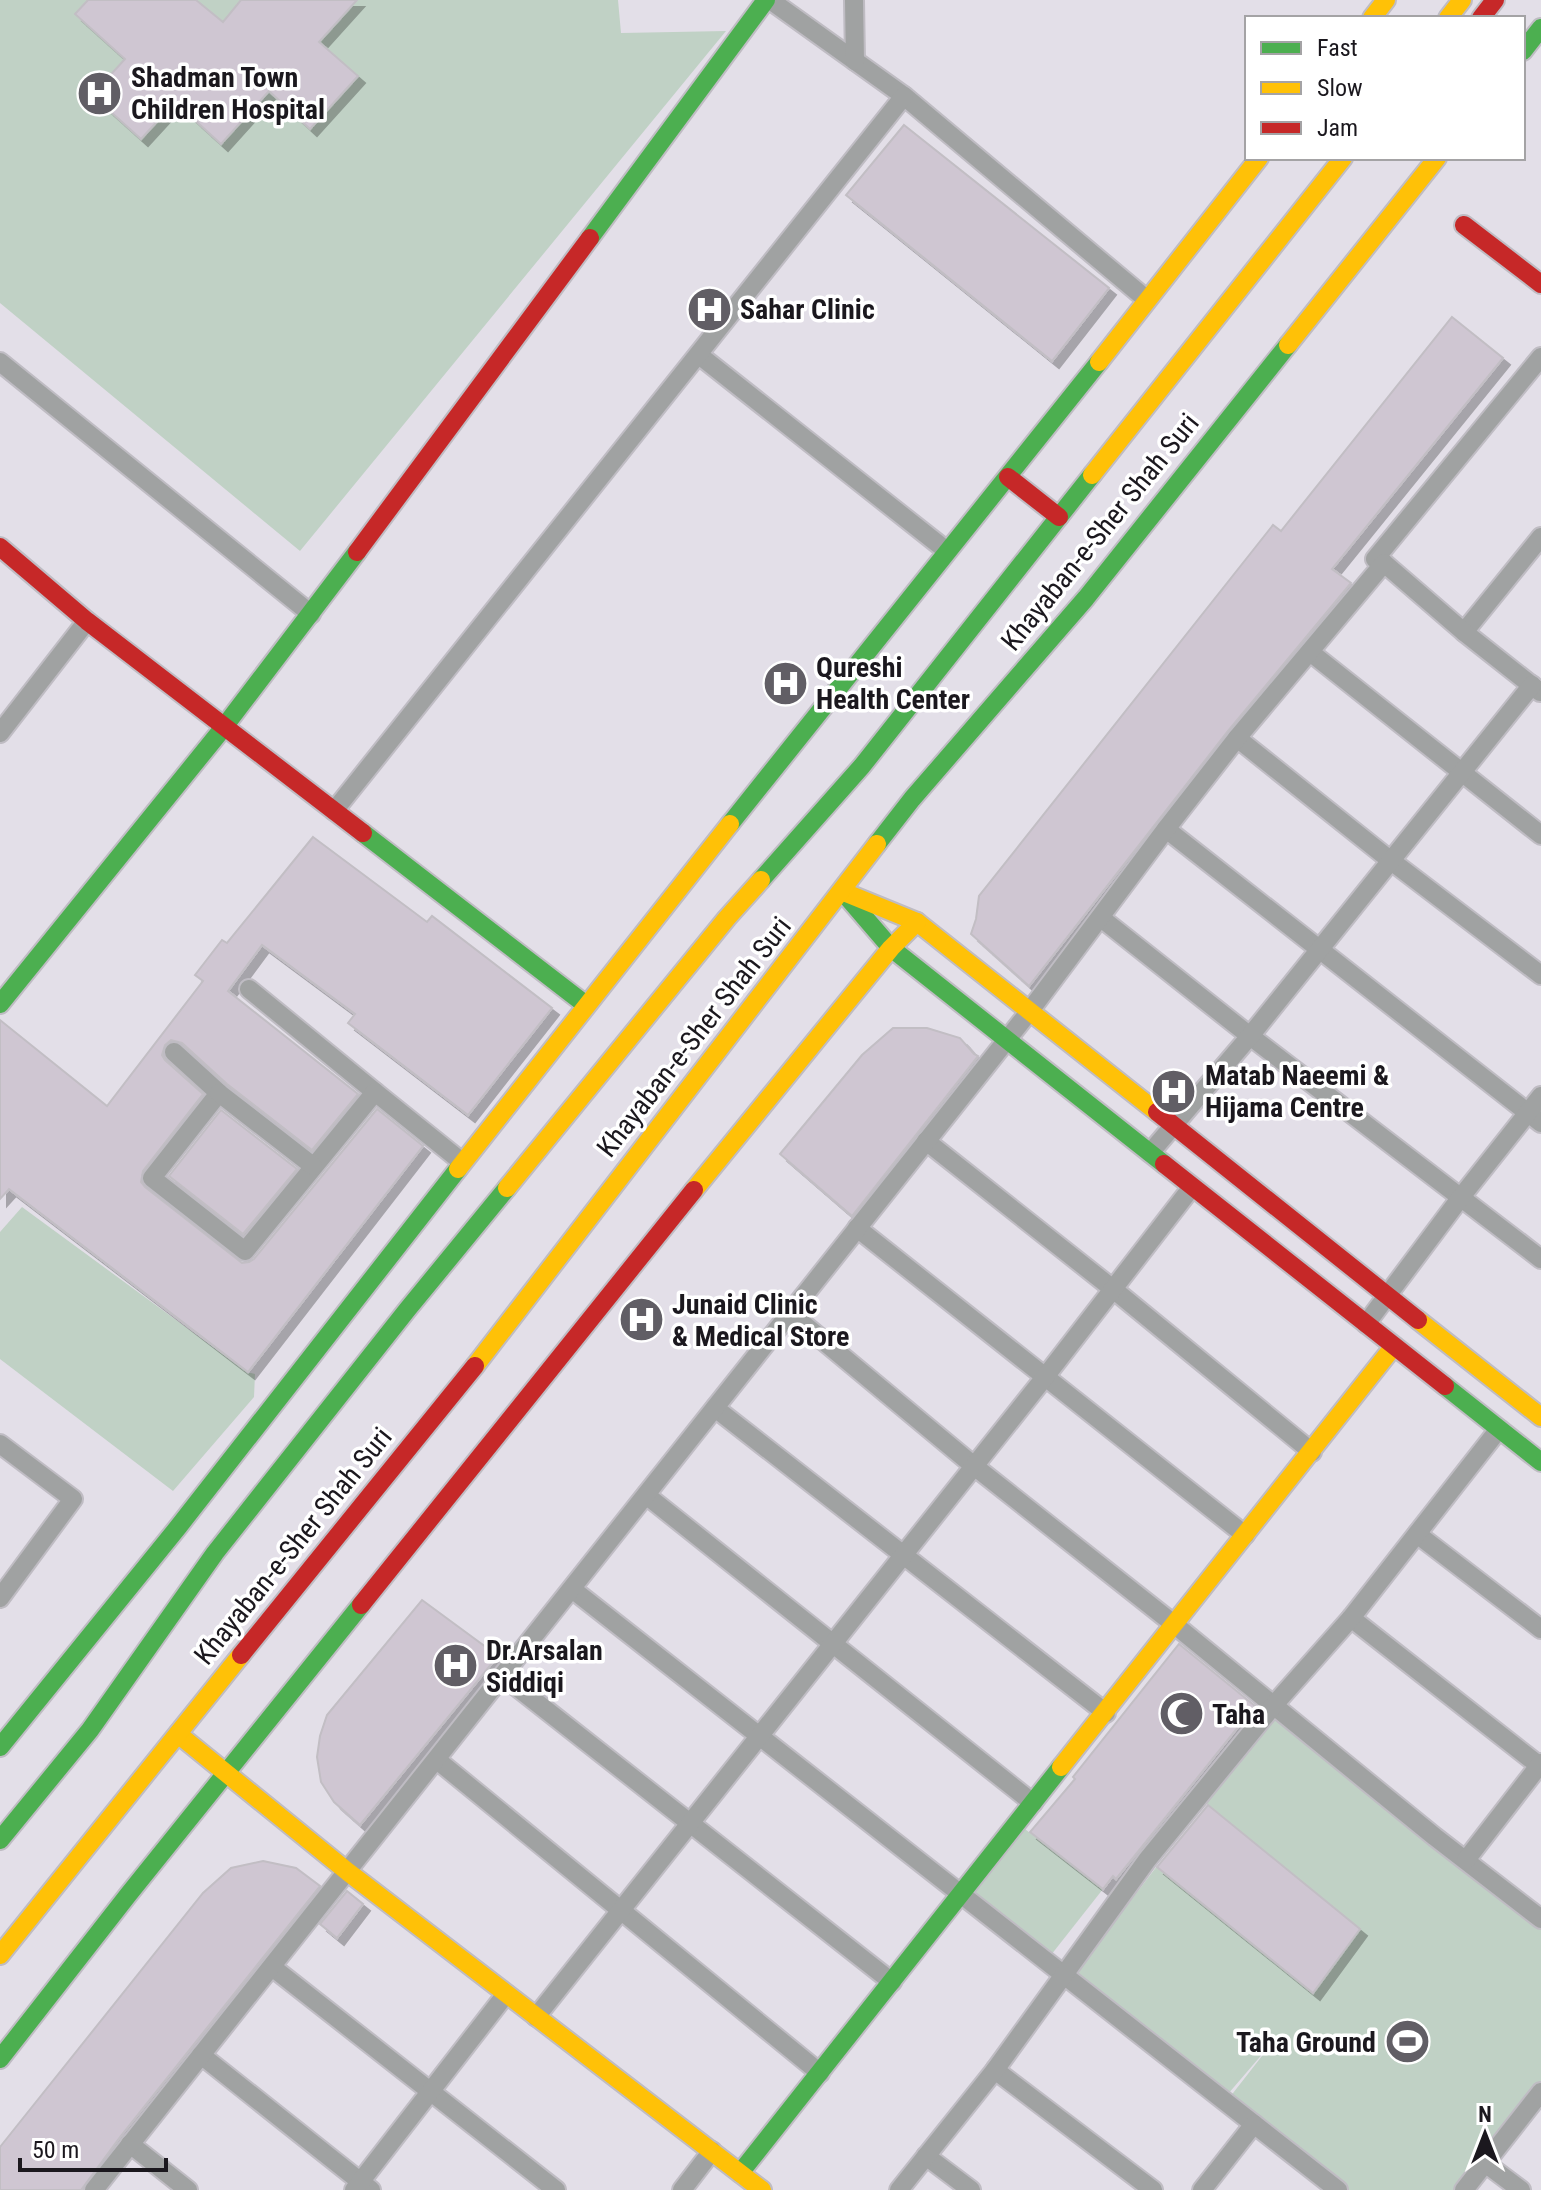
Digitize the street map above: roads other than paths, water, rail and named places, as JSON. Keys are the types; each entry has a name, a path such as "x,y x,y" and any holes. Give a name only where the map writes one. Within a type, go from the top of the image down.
{"main road":[{"path":"0,1004 224,727 311,614 768,0"},
{"path":"1374,16 1386,0"},
{"path":"1450,16 1462,0"},
{"path":"1483,16 1495,0"},
{"path":"1525,48 1541,28"},
{"path":"0,1747 179,1526 462,1162 1257,160"},
{"name":"Khayaban-e-Sher Shah Suri","path":"0,1840 90,1730 215,1553 407,1310 727,918 862,766 1342,160"},
{"path":"1323,185 1352,160"},
{"name":"Khayaban-e-Sher Shah Suri","path":"0,1955 477,1363 912,799 1086,598 1435,160"},
{"path":"1464,225 1541,284"},
{"path":"1008,477 1059,517"},
{"path":"0,547 87,621 586,1005"},
{"path":"842,891 917,922 1541,1417"},
{"path":"842,891 891,948 1541,1462"},
{"path":"0,2059 745,1126 891,948 917,922"},
{"path":"740,2173 1394,1346"},
{"path":"178,1734 348,1872 762,2190"}],"street":[{"path":"768,0 904,96 1146,299"},
{"path":"854,0 855,61"},
{"path":"334,811 904,96"},
{"path":"699,355 947,551"},
{"path":"1150,1153 1250,1036 1462,771 1536,689 1384,563 1375,559 1541,357"},
{"path":"0,362 311,614"},
{"path":"1464,632 1541,537"},
{"path":"94,2190 1007,1040 1237,738 1384,563"},
{"path":"0,733 87,621"},
{"path":"1310,652 1541,835"},
{"path":"1237,738 1541,975"},
{"path":"1166,829 1534,1118"},
{"path":"1101,918 1541,1259"},
{"path":"249,989 462,1162"},
{"path":"174,1052 219,1093 313,1166"},
{"path":"219,1093 152,1178 245,1251 375,1092"},
{"path":"1366,1324 1461,1197 1534,1118 1541,1096"},
{"path":"926,1141 1312,1452"},
{"path":"536,2017 1045,1377 1192,1187"},
{"path":"857,1228 1245,1535"},
{"path":"790,1313 974,1466 1541,1919"},
{"path":"715,1408 1106,1713"},
{"path":"899,2190 995,2070 1147,1860 1273,1706 1351,1618 1499,1429"},
{"path":"0,1444 73,1499 0,1598"},
{"path":"646,1495 1033,1803"},
{"path":"1417,1534 1541,1629"},
{"path":"572,1589 1338,2190"},
{"path":"1351,1618 1540,1765 1466,1860"},
{"path":"503,1676 892,1982"},
{"path":"437,1760 820,2073"},
{"path":"272,1967 556,2190"},
{"path":"201,2055 362,2187 506,1994"},
{"path":"995,2070 1153,2190"},
{"path":"1464,2190 1541,2092"},
{"path":"1202,2190 1254,2124"},
{"path":"130,2144 188,2190"},
{"path":"682,2190 712,2151"},
{"path":"926,2156 971,2190"},
{"path":"1485,2163 1521,2190"}],"place":[{"name":"Shadman Town Children Hospital","path":"100,93"},
{"name":"Sahar Clinic","path":"709,309"},
{"name":"Qureshi Health Center","path":"785,683"},
{"name":"Matab Naeemi & Hijama Centre","path":"1174,1091"},
{"name":"Junaid Clinic & Medical Store","path":"641,1320"},
{"name":"Dr.Arsalan Siddiqi","path":"455,1666"},
{"name":"Taha","path":"1181,1714"},
{"name":"Taha Ground","path":"1407,2042"}]}
